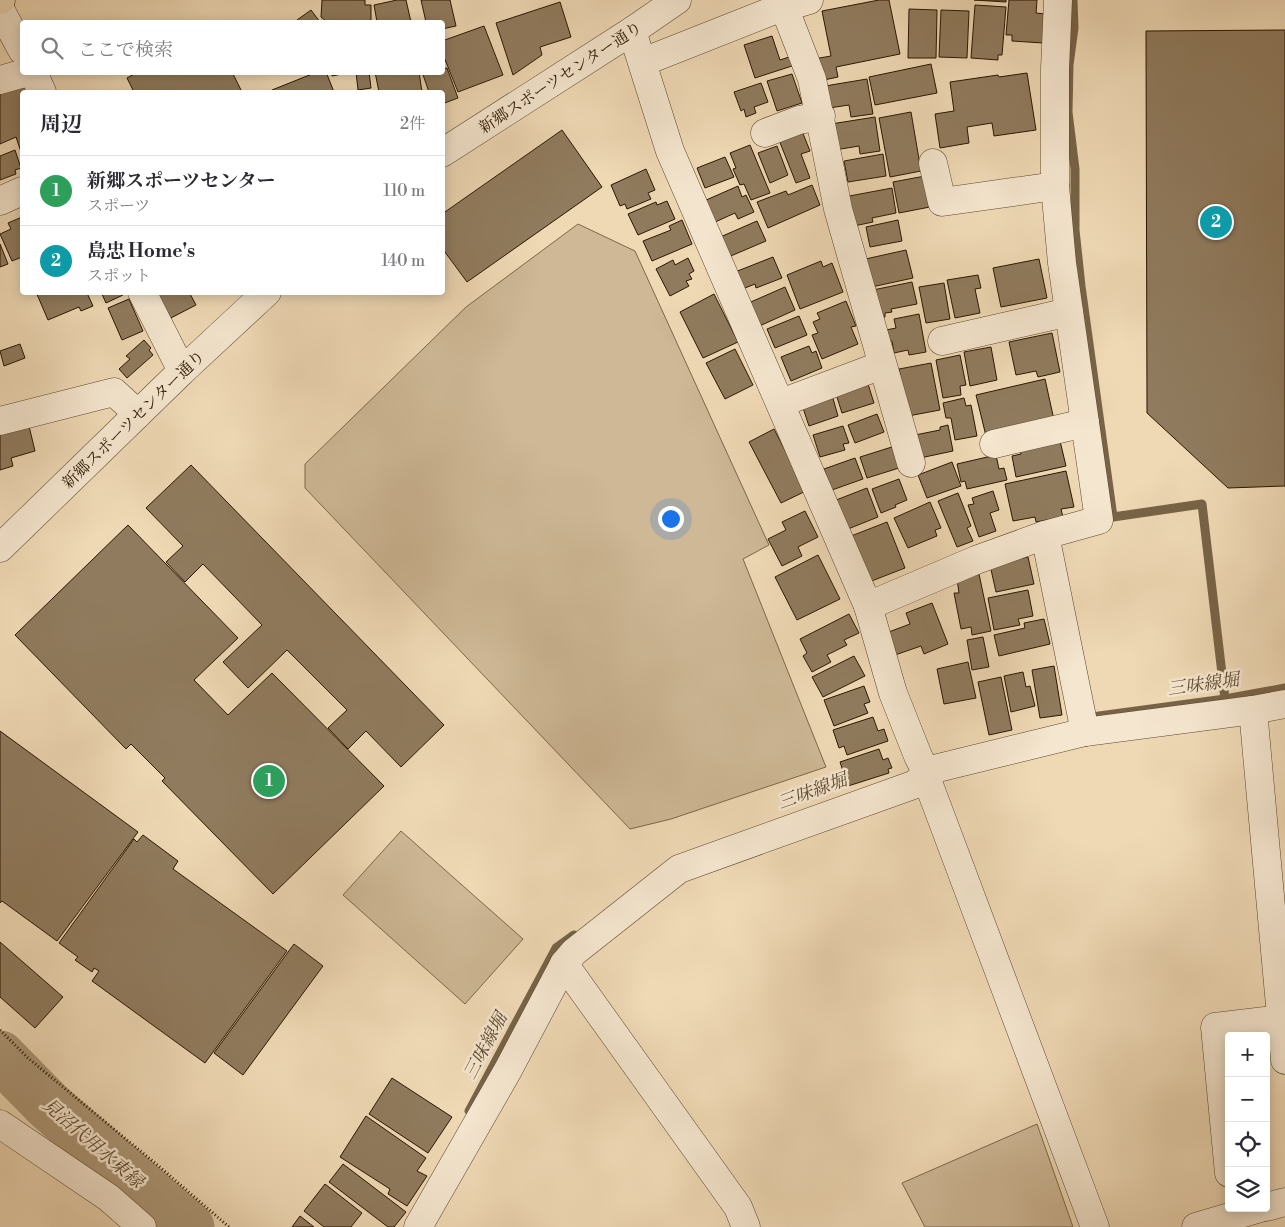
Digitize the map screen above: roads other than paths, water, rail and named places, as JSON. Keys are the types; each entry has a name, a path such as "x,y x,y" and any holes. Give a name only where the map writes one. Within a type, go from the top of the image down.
{"street":[{"name":"新郷スポーツセンター通り","path":"445,150 632,32 678,0"},
{"path":"868,606 976,560 1045,535 1099,520 1062,263 1056,186 1055,69 1058,0"},
{"path":"643,62 797,4 821,116 838,209 911,463"},
{"path":"0,10 20,46"},
{"path":"632,32 670,151 868,606 893,693 923,767 1094,1227"},
{"path":"0,80 20,74"},
{"path":"34,75 41,90"},
{"path":"765,134 799,120 821,116"},
{"path":"933,163 942,202 1056,186"},
{"path":"0,201 20,192"},
{"path":"144,295 182,370"},
{"name":"新郷スポーツセンター通り","path":"0,548 182,370 264,295"},
{"path":"942,341 1069,312"},
{"path":"781,403 882,365"},
{"path":"0,421 114,392 138,414"},
{"path":"994,444 1085,423"},
{"path":"1045,535 1085,732"},
{"path":"923,767 938,768 1085,732 1253,710 1285,704"},
{"path":"1253,710 1275,832 1281,1019 1285,1060"},
{"path":"418,1227 508,1070 564,964 574,952 679,869 914,785 923,767"},
{"path":"564,964 738,1207 746,1227"},
{"path":"1228,1167 1215,1027 1281,1019"},
{"path":"0,1124 109,1198 142,1227"},
{"path":"1270,1206 1285,1202"},
{"path":"1196,1227 1247,1212"}],"waterway":[{"path":"1073,0 1074,28 1069,65 1068,112 1075,169 1075,230 1113,517 1202,504 1225,699"},
{"name":"三味線堀","path":"1084,719 1225,699 1285,688"},
{"name":"三味線堀","path":"469,1111 556,948 574,935"},
{"name":"見沼代用水東縁","path":"0,1056 49,1106 189,1227"}],"place":[{"name":"島忠 Home's","path":"1216,222"},
{"name":"新郷スポーツセンター","path":"269,781"}]}
